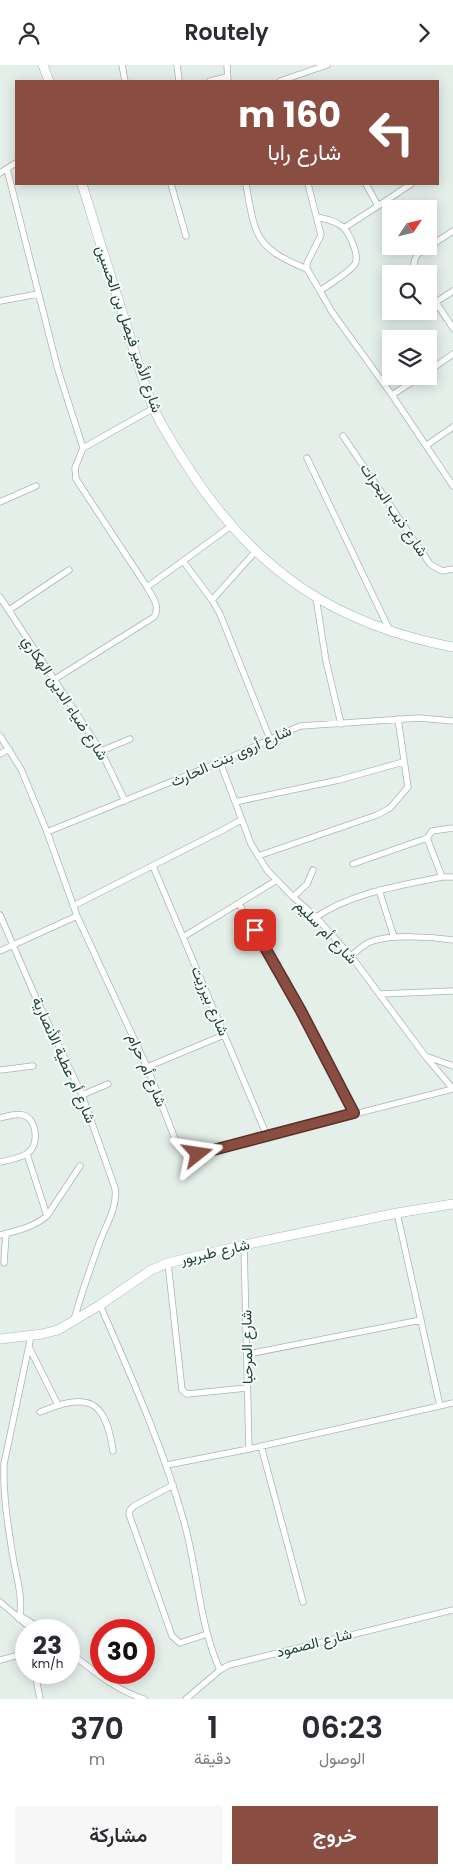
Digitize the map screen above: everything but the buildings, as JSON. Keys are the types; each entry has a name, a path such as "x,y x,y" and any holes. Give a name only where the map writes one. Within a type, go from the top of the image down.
{"street":[{"path":"43,65 49,80"},
{"path":"122,65 125,80"},
{"path":"177,65 178,80"},
{"path":"227,65 228,79"},
{"path":"283,80 324,66"},
{"path":"0,173 15,164"},
{"path":"8,169 58,370 83,448"},
{"name":"شارع الأمير فيصل بن الحسين","path":"82,185 154,408 182,458 207,496 231,526 255,551 316,598 390,631 423,641 453,647"},
{"path":"171,185 186,236"},
{"path":"246,185 253,222 263,243 278,256 307,269 336,319 392,395 453,486"},
{"path":"307,269 309,259 321,235 308,185"},
{"path":"367,185 378,206"},
{"path":"344,228 410,185"},
{"path":"317,217 336,223 344,228 356,253 357,260 353,266 320,291"},
{"path":"414,265 414,259 418,254 453,231"},
{"path":"437,302 453,291"},
{"path":"0,301 38,294"},
{"path":"437,304 453,328"},
{"path":"437,365 453,354"},
{"path":"392,395 407,385"},
{"path":"55,679 154,617 158,611 157,605 147,587 75,476 75,468 83,448 154,408"},
{"path":"427,445 453,427"},
{"name":"شارع ذيب البحرات","path":"343,436 430,564 442,571 453,569"},
{"path":"307,457 390,631"},
{"path":"0,502 36,486"},
{"path":"147,587 231,526"},
{"path":"212,600 255,551"},
{"path":"183,561 212,600 228,631 270,739"},
{"path":"9,610 69,570"},
{"name":"شارع ضياء الدين الهكاري","path":"0,597 101,751 126,801"},
{"path":"316,598 326,661 341,724"},
{"name":"شارع أروى بنت الحارث","path":"47,832 220,762 300,726 428,718 453,721"},
{"path":"258,855 382,813 390,808 406,790 408,783 403,762 398,719"},
{"name":"شارع أم حرام","path":"0,736 21,769 47,832 77,916 147,1067 175,1139 189,1152 198,1154 453,1089"},
{"path":"101,751 130,739"},
{"path":"0,754 9,749"},
{"name":"شارع أم سليم","path":"220,762 251,844 267,869 293,897 316,917 351,956 426,1057 453,1089"},
{"path":"235,802 339,780 403,762"},
{"path":"73,906 241,820"},
{"path":"353,864 427,838 432,831 453,828"},
{"path":"427,838 442,877"},
{"name":"شارع بيرزيت","path":"153,866 267,1136"},
{"path":"293,897 307,884 313,870"},
{"path":"316,917 342,902 379,890 442,877 453,877"},
{"path":"183,937 277,880"},
{"path":"379,890 394,937"},
{"path":"239,904 301,1011 354,1113"},
{"name":"شارع أم عطية الأنصارية","path":"0,915 82,1095 113,1181 116,1195 74,1321"},
{"path":"0,951 77,916"},
{"path":"351,956 368,943 394,937 453,940"},
{"path":"380,994 453,991"},
{"path":"147,1067 224,1035"},
{"path":"426,1057 453,1066"},
{"path":"0,1070 32,1066"},
{"path":"82,1095 108,1084"},
{"path":"0,1118 21,1115 27,1117 35,1130 35,1141 32,1149 26,1154 0,1163"},
{"path":"26,1154 46,1216"},
{"path":"4,1263 3,1234 36,1224 46,1216 80,1166"},
{"name":"شارع طبربور","path":"0,1339 31,1336 58,1330 100,1305 151,1270 168,1263 244,1245 451,1203"},
{"path":"397,1213 440,1406"},
{"name":"شارع المرحبا","path":"244,1245 249,1449"},
{"path":"168,1263 182,1390 187,1394 247,1387"},
{"path":"100,1305 167,1465 190,1548 207,1633 220,1670"},
{"path":"248,1354 421,1320"},
{"path":"18,1616 20,1603 2,1463 31,1336"},
{"path":"29,1347 58,1405"},
{"path":"40,1412 58,1405 84,1401 91,1403 99,1411 107,1425 113,1451"},
{"path":"167,1465 249,1449 453,1403"},
{"path":"261,1446 303,1602"},
{"path":"173,1485 134,1506 130,1509 129,1514 172,1636 180,1643 207,1633"},
{"path":"0,1602 22,1619"},
{"name":"شارع الصمود","path":"186,1699 220,1670 239,1661 453,1611"},
{"path":"0,1660 15,1656"},
{"path":"80,1660 122,1691 144,1699"},
{"path":"37,1684 40,1699"}],"route":[{"path":"198,1154 354,1113 301,1011 255,930"}]}
